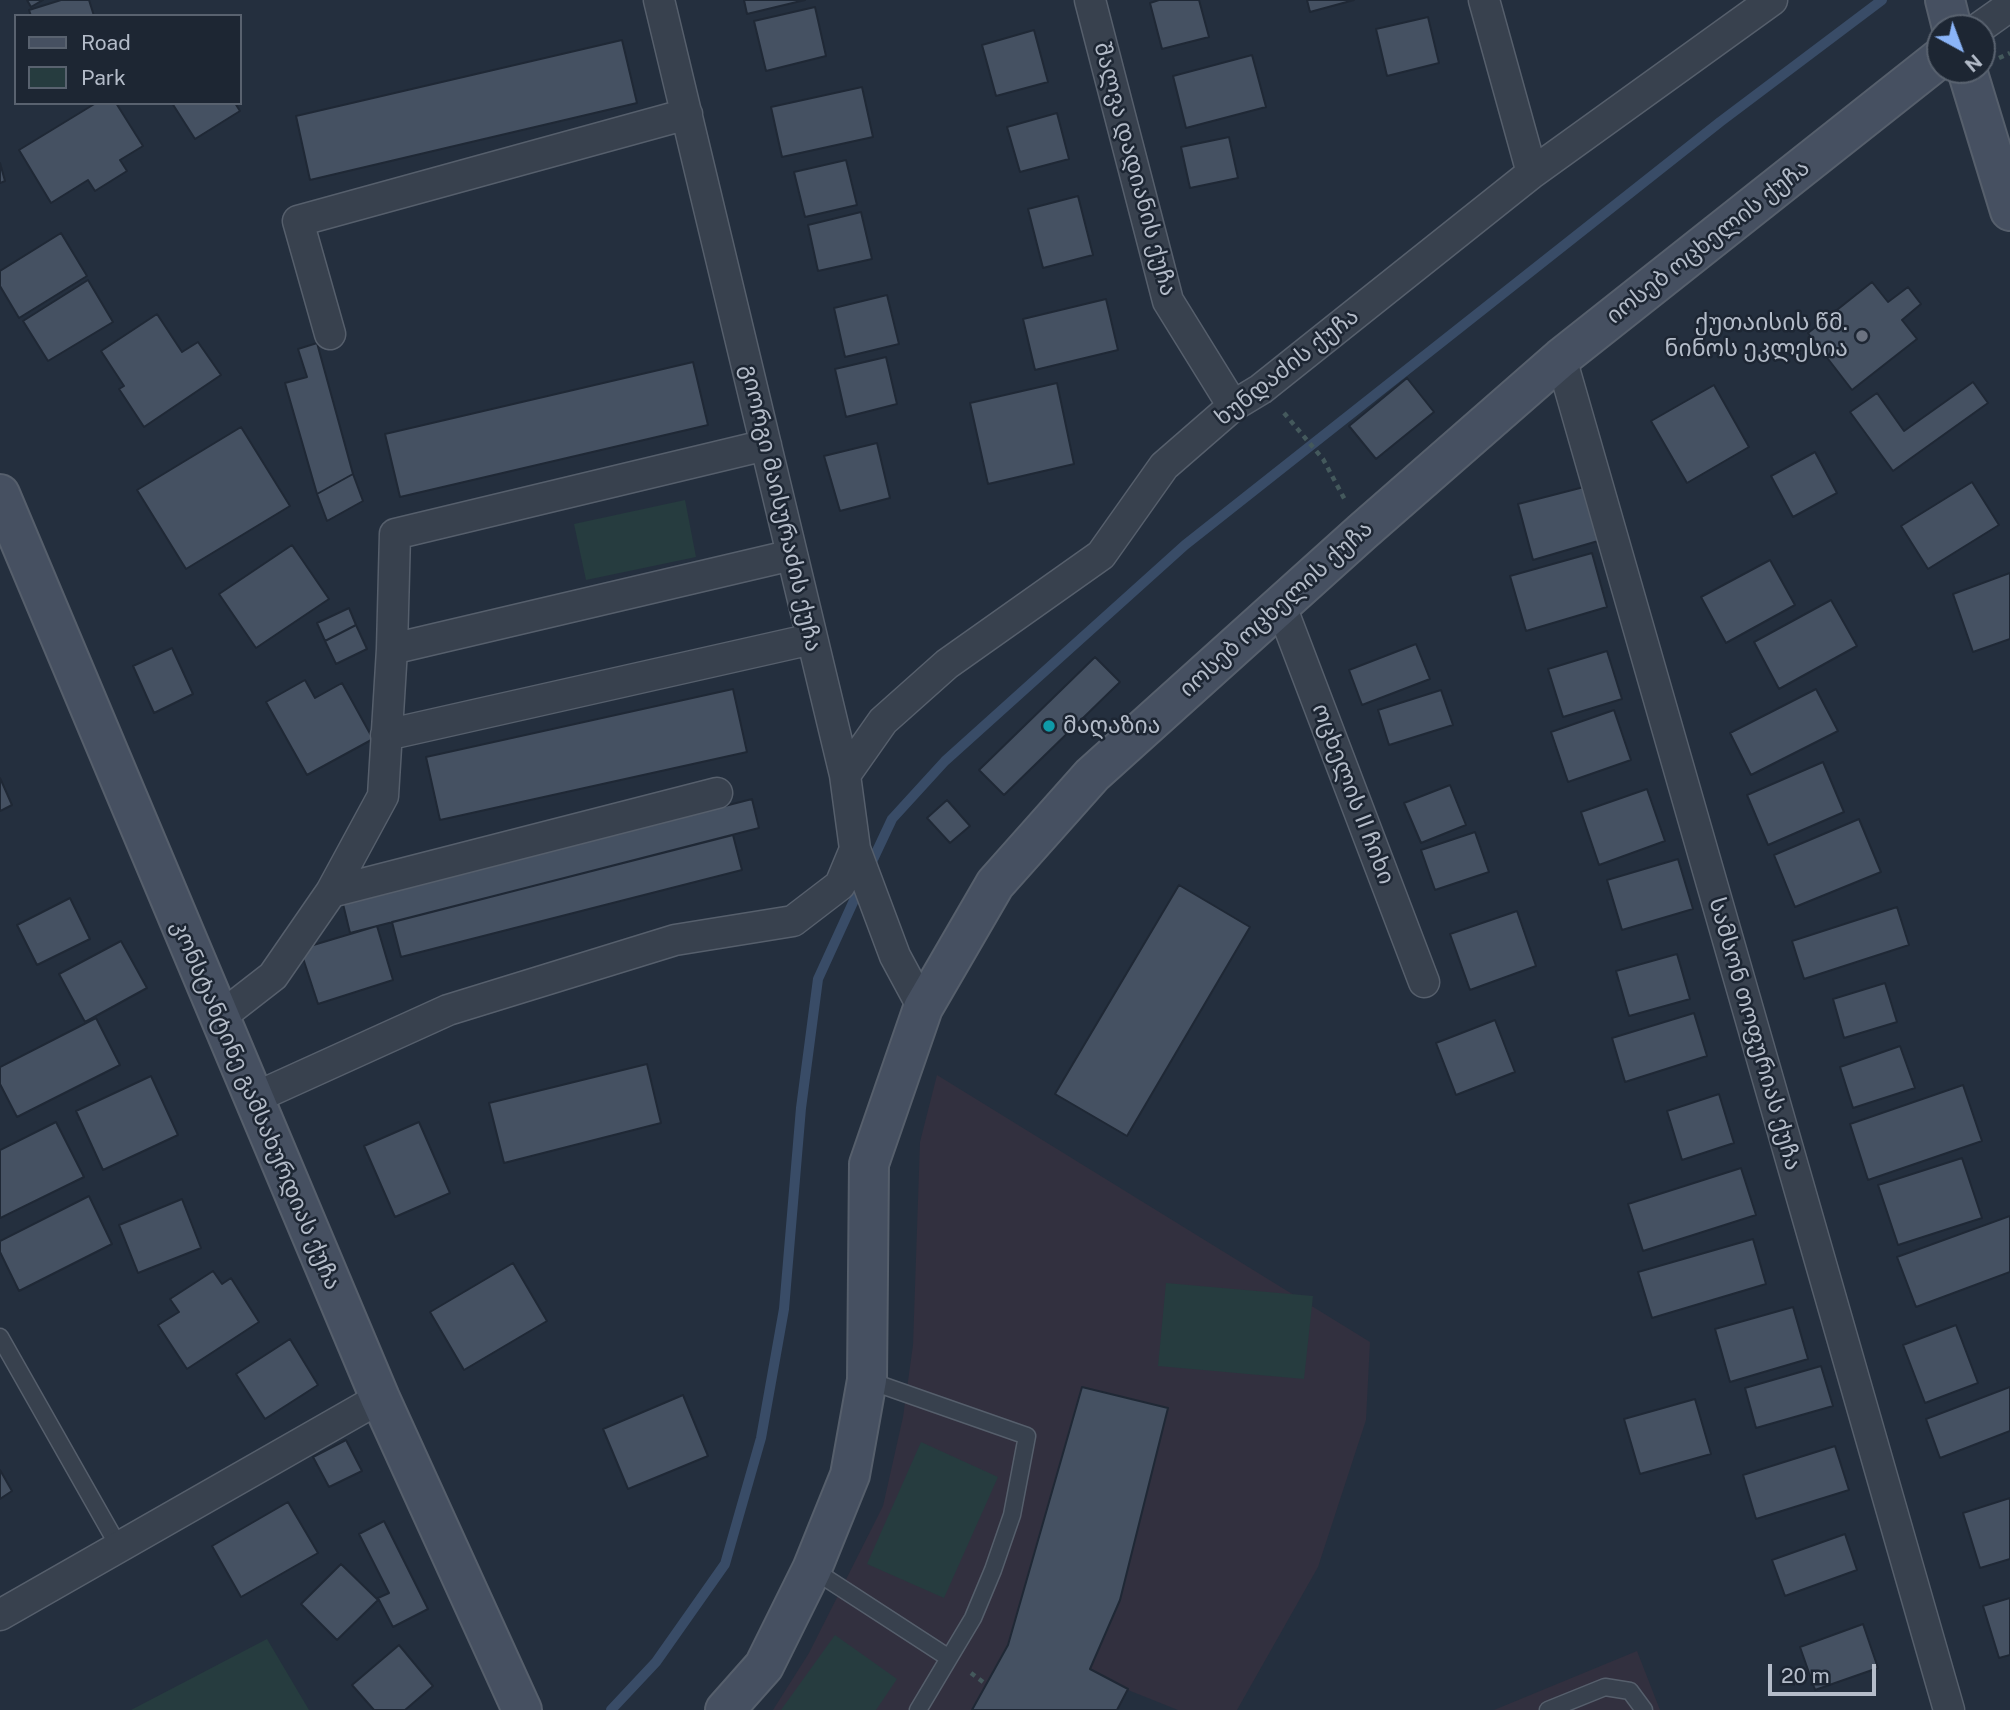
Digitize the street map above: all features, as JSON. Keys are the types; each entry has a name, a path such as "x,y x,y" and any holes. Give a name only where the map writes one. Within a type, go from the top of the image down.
{"street":[{"name":"გიორგი მაისურაძის ქუჩა","path":"659,0 845,775 855,849 895,956 923,1009"},
{"name":"შალვა დადიანის ქუჩა","path":"1090,0 1168,301 1233,406"},
{"path":"1484,0 1532,173"},
{"name":"ხუნდაძის ქუჩა","path":"845,775 883,721 947,664 1101,555 1164,466 1233,406 1261,389 1532,173 1772,0"},
{"name":"იოსებ ოცხელის ქუჩა","path":"725,1710 764,1666 812,1569 850,1475 867,1380 869,1164 923,1009 995,884 1092,775 1561,358 1926,69"},
{"path":"1971,84 2010,211"},
{"path":"330,334 298,221 687,114"},
{"name":"სამსონ თოფურიას ქუჩა","path":"1561,358 1950,1710"},
{"path":"219,1018 274,976 331,892 383,796 395,534 766,445"},
{"name":"კონსტანტინე გამსახურდიას ქუჩა","path":"0,495 380,1398 522,1710"},
{"path":"391,649 792,555"},
{"name":"ოცხელის II ჩიხი","path":"1281,606 1424,982"},
{"path":"386,735 812,639"},
{"path":"331,892 717,793"},
{"path":"253,1099 448,1010 675,940 793,921 840,886 855,849"},
{"path":"0,1615 380,1398"}],"lane":[{"path":"0,1337 119,1546"},
{"path":"867,1380 1027,1436 1012,1515 993,1570 973,1618 918,1710"},
{"path":"812,1569 949,1658"},
{"path":"1548,1710 1605,1687 1630,1690 1643,1710"}],"path":[{"path":"1304,433 1323,459"}],"shaded area":[{"path":"937,1075 1370,1342 1366,1420 1318,1567 1237,1710 1178,1710 1128,1690 1117,1710 773,1710 809,1653 883,1506 903,1417 913,1345 920,1142"},
{"path":"1637,1651 1660,1710 1494,1710"}],"green space":[{"path":"685,500 696,557 586,580 574,524"},
{"path":"1166,1283 1313,1296 1304,1379 1158,1366"},
{"path":"921,1442 998,1477 944,1598 867,1564"},
{"path":"835,1635 897,1679 876,1710 781,1710"},
{"path":"267,1639 309,1710 131,1710"}],"building":[{"path":"27,0 43,0 31,7"},
{"path":"61,0 89,0 93,14 30,14 29,10"},
{"path":"744,0 805,0 747,14"},
{"path":"1159,0 1199,0 1209,37 1162,49 1150,3"},
{"path":"1307,0 1354,0 1310,12"},
{"path":"815,7 826,56 766,71 754,21"},
{"path":"1428,17 1439,63 1387,76 1376,29"},
{"path":"1034,30 1048,82 996,96 982,45"},
{"path":"622,40 637,103 310,180 296,116"},
{"path":"1252,55 1266,107 1186,128 1173,76"},
{"path":"862,87 873,137 782,157 771,107"},
{"path":"93,105 117,105 143,146 120,160 127,171 95,191 88,180 51,203 19,150"},
{"path":"173,105 236,105 240,111 195,139"},
{"path":"1057,113 1069,159 1020,172 1007,127"},
{"path":"1229,137 1238,178 1190,188 1181,147"},
{"path":"846,160 857,205 805,217 794,172"},
{"path":"0,163 5,181 0,183"},
{"path":"1078,196 1093,255 1043,268 1028,209"},
{"path":"861,212 872,259 818,271 808,225"},
{"path":"61,233 87,276 19,318 0,286 0,271"},
{"path":"88,280 113,322 48,361 23,321"},
{"name":"ქუთაისის წმ. ნინოს ეკლესია","path":"1872,282 1888,302 1908,287 1921,304 1902,320 1917,339 1852,390 1808,333"},
{"path":"887,295 899,344 845,357 834,308"},
{"path":"1106,299 1118,350 1035,370 1023,319"},
{"path":"157,314 182,352 198,342 221,375 144,427 119,389 124,386 101,351"},
{"path":"317,343 353,474 317,494 285,383 307,377 298,349"},
{"path":"886,357 897,404 846,417 835,369"},
{"path":"693,362 708,425 400,497 385,434"},
{"path":"1407,378 1434,412 1376,459 1349,426"},
{"path":"1973,382 1988,403 1893,471 1850,412 1877,393 1904,431"},
{"path":"1057,383 1074,464 988,484 970,403"},
{"path":"1714,385 1749,447 1687,483 1651,421"},
{"path":"241,427 290,506 186,569 137,490"},
{"path":"877,443 890,498 840,511 824,456"},
{"path":"1815,452 1837,493 1793,517 1771,476"},
{"path":"353,474 363,501 327,521 317,494"},
{"path":"1972,482 1999,525 1928,569 1901,526"},
{"path":"1584,487 1598,541 1533,560 1518,504"},
{"path":"292,545 329,599 256,648 219,594"},
{"path":"1592,553 1607,607 1526,631 1510,576"},
{"path":"1770,560 1795,605 1726,643 1701,597"},
{"path":"2010,573 2010,639 1973,652 1953,594"},
{"path":"1831,600 1857,646 1779,689 1754,642"},
{"path":"349,608 356,625 325,641 317,623"},
{"path":"356,625 367,649 336,664 325,641"},
{"path":"1416,644 1430,679 1362,705 1349,670"},
{"path":"172,648 193,694 154,713 133,666"},
{"path":"1607,651 1622,699 1563,717 1548,669"},
{"name":"მაღაზია","path":"1095,657 1120,682 1004,795 979,770"},
{"path":"305,680 315,698 342,683 373,739 307,775 266,702"},
{"path":"733,689 747,752 440,820 426,757"},
{"path":"1816,689 1838,731 1751,775 1730,733"},
{"path":"1441,690 1453,725 1389,745 1378,710"},
{"path":"1614,710 1631,760 1568,782 1551,732"},
{"path":"1823,762 1844,812 1768,845 1747,795"},
{"path":"0,778 12,805 0,811"},
{"path":"1450,785 1466,825 1421,843 1404,803"},
{"path":"1647,789 1665,841 1599,865 1581,812"},
{"path":"752,799 759,828 350,933 343,904"},
{"path":"947,800 970,826 950,843 927,818"},
{"path":"1859,819 1881,872 1795,907 1774,855"},
{"path":"1475,832 1489,872 1435,890 1421,850"},
{"path":"733,835 742,870 401,957 392,922"},
{"path":"1678,859 1693,909 1622,930 1607,880"},
{"path":"1179,885 1250,927 1127,1136 1055,1094"},
{"path":"70,898 90,939 37,965 17,925"},
{"path":"1897,907 1909,945 1804,979 1792,941"},
{"path":"1517,911 1536,966 1470,990 1450,934"},
{"path":"377,926 393,980 318,1004 300,949"},
{"path":"121,941 147,988 85,1022 59,974"},
{"path":"1677,954 1690,999 1629,1016 1616,971"},
{"path":"1885,983 1897,1022 1844,1038 1833,999"},
{"path":"1694,1013 1707,1056 1625,1082 1612,1038"},
{"path":"96,1018 120,1065 17,1117 0,1084 0,1067"},
{"path":"1495,1020 1515,1072 1456,1095 1436,1043"},
{"path":"1900,1046 1915,1088 1853,1108 1840,1067"},
{"path":"647,1064 661,1123 504,1163 489,1103"},
{"path":"151,1076 178,1135 103,1170 76,1111"},
{"path":"1963,1085 1982,1141 1868,1180 1850,1124"},
{"path":"1719,1094 1734,1143 1682,1160 1667,1111"},
{"path":"56,1122 84,1177 0,1218 0,1150"},
{"path":"419,1122 450,1193 395,1217 364,1146"},
{"path":"1962,1158 1982,1218 1898,1245 1878,1185"},
{"path":"1741,1168 1756,1215 1643,1251 1628,1204"},
{"path":"89,1196 112,1244 19,1291 0,1252 0,1241"},
{"path":"182,1199 201,1248 138,1273 119,1225"},
{"path":"2010,1216 2010,1272 1916,1307 1897,1257"},
{"path":"1753,1239 1766,1284 1652,1318 1638,1272"},
{"path":"513,1263 547,1321 464,1370 430,1312"},
{"path":"213,1271 222,1284 231,1278 259,1322 187,1369 158,1325 179,1312 170,1299"},
{"path":"1793,1307 1808,1359 1730,1382 1715,1329"},
{"path":"1956,1325 1978,1383 1925,1403 1903,1345"},
{"path":"290,1339 318,1385 265,1419 236,1374"},
{"path":"1821,1366 1833,1406 1756,1428 1745,1388"},
{"path":"1082,1387 1168,1408 1120,1600 1090,1669 1128,1689 1117,1710 972,1710 1008,1645"},
{"path":"2010,1387 2010,1431 1940,1458 1926,1419"},
{"path":"683,1395 708,1456 628,1489 603,1429"},
{"path":"1695,1399 1711,1454 1640,1474 1624,1419"},
{"path":"346,1440 362,1471 329,1487 313,1457"},
{"path":"1835,1446 1849,1490 1756,1519 1743,1475"},
{"path":"0,1470 12,1491 0,1499"},
{"path":"2010,1498 2010,1559 1980,1568 1963,1513"},
{"path":"288,1502 318,1553 241,1597 212,1546"},
{"path":"384,1521 428,1609 393,1627 378,1598 389,1593 359,1534"},
{"path":"1845,1534 1857,1570 1785,1596 1772,1560"},
{"path":"341,1564 378,1600 337,1640 301,1604"},
{"path":"2010,1598 2010,1655 1999,1658 1983,1606"},
{"path":"1863,1624 1878,1668 1815,1690 1800,1647"},
{"path":"399,1645 433,1686 405,1710 374,1710 352,1685"}],"waterway":[{"path":"868,870 892,819 945,761 1185,545 1720,122 1882,0"},
{"path":"611,1710 656,1662 725,1564 761,1438 784,1309 801,1108 818,979 861,885"}],"place":[{"name":"ქუთაისის წმ. ნინოს ეკლესია","path":"1862,336"},
{"name":"მაღაზია","path":"1049,726"}]}
